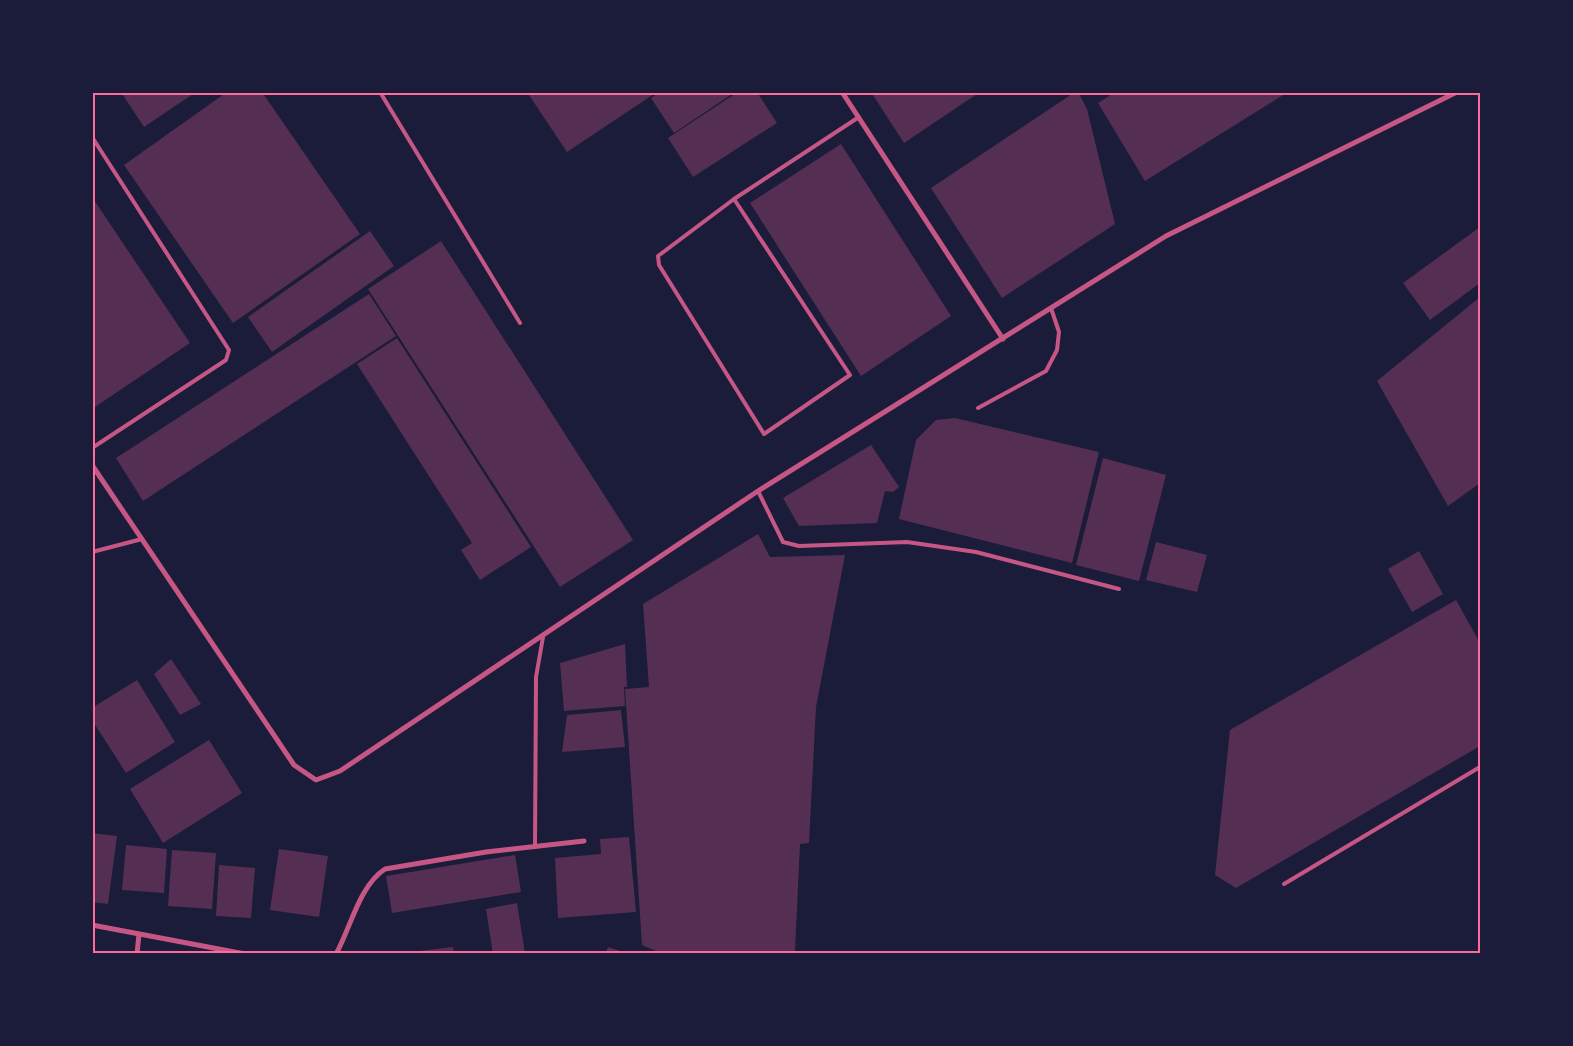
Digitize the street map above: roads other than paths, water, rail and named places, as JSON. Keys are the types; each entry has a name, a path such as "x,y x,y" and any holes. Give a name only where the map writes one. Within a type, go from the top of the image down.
{"street":[{"path":"842,92 1003,339"},
{"path":"92,465 294,766 316,780 340,771 543,637 758,491 1166,236 1457,92"},
{"path":"336,954 360,901 377,874 385,869 478,853 584,841"},
{"path":"92,926 245,954"},
{"path":"137,954 139,934"}],"lane":[{"path":"380,92 520,323"},
{"path":"734,200 850,375 764,434 659,265 658,256 734,200 859,117"},
{"path":"92,138 229,350 226,360 92,448"},
{"path":"978,408 1046,371 1057,350 1059,332 1051,308"},
{"path":"758,491 784,542 799,546 907,542 976,552 1120,589"},
{"path":"92,552 142,539"},
{"path":"535,847 536,677 543,637"},
{"path":"1284,884 1480,768"}]}
